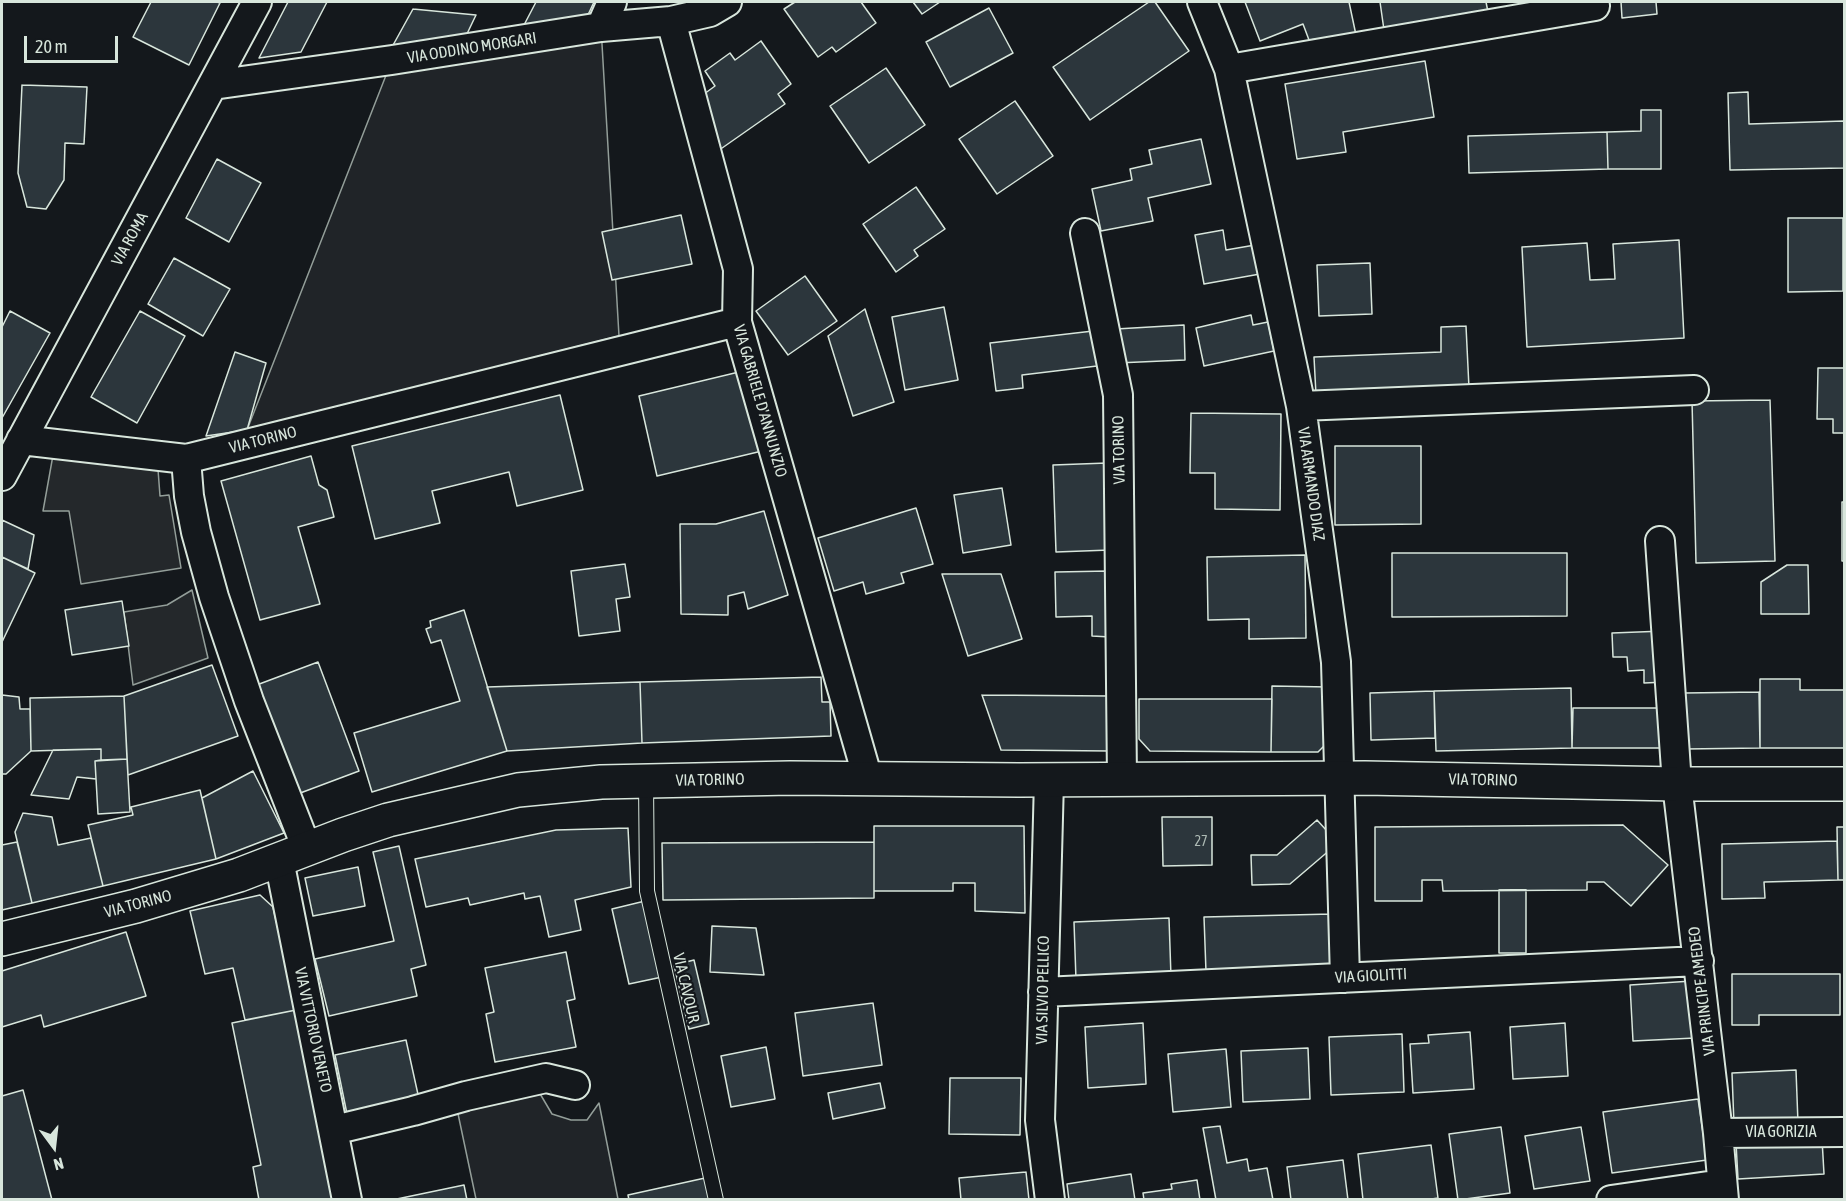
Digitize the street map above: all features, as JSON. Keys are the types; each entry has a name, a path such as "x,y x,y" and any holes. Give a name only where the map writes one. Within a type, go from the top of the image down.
{"main road":[{"name":"VIA TORINO","path":"2,939 136,906 239,875 388,820 518,790 601,782 1340,778 1845,784"}],"street":[{"name":"VIA ROMA","path":"9,454 257,2"},
{"name":"VIA ODDINO MORGARI","path":"213,85 392,60 606,14 671,21 710,12 728,2"},
{"name":"VIA ARMANDO DIAZ","path":"1202,2 1229,69 1300,406 1336,662 1345,978"},
{"path":"1229,69 1595,6"},
{"name":"VIA GABRIELE D'ANNUNZIO","path":"671,21 738,269 737,322 868,779"},
{"name":"VIA TORINO","path":"1085,232 1118,395 1122,779"},
{"name":"VIA TORINO","path":"186,459 737,322"},
{"path":"1300,406 1694,390"},
{"path":"9,454 186,459 189,496 196,532 214,597 249,701 293,855"},
{"name":"VIA PRINCIPE AMEDEO","path":"1660,541 1677,783 1699,961 1723,1192"},
{"name":"VIA SILVIO PELLICO","path":"1049,780 1040,1120 1050,1200"},
{"name":"VIA VITTORIO VENETO","path":"293,855 334,1130 347,1200"},
{"name":"VIA GIOLITTI","path":"1043,992 1699,961"},
{"path":"334,1130 413,1111 466,1095 546,1078 575,1085"},
{"name":"VIA GORIZIA","path":"1718,1133 1845,1132"},
{"path":"1611,1200 1723,1192"}],"lane":[{"name":"VIA CAVOUR","path":"646,781 647,891 716,1200"}],"shaded area":[{"path":"601,27 619,336 247,430 392,60"},
{"path":"55,444 157,456 160,496 169,495 181,568 81,584 69,511 43,511"},
{"path":"192,590 208,658 133,685 124,612 167,605"},
{"path":"539,1092 552,1114 571,1120 587,1120 599,1103 618,1199 476,1199 457,1109"}],"building":[{"path":"151,2 220,3 189,65 133,37"},
{"path":"288,2 327,2 301,52 259,58"},
{"path":"536,2 594,2 587,17 524,25"},
{"path":"795,2 861,2 876,23 836,52 832,47 818,57 784,9"},
{"path":"913,2 940,2 922,14"},
{"path":"1149,2 1155,2 1189,51 1090,120 1053,67"},
{"path":"1245,2 1349,2 1356,35 1309,40 1303,24 1260,41"},
{"path":"1380,2 1486,2 1488,12 1384,30"},
{"path":"1621,2 1656,2 1657,14 1622,18"},
{"path":"989,8 1013,53 950,87 926,42"},
{"path":"413,9 476,15 465,38 392,47"},
{"path":"761,41 791,84 778,94 785,104 715,153 700,97 715,86 705,71 730,53 735,60"},
{"path":"1425,61 1434,117 1343,132 1346,152 1297,159 1285,84"},
{"path":"886,68 925,125 869,163 830,106"},
{"path":"22,85 87,87 84,144 65,143 64,180 46,209 27,207 18,173"},
{"path":"1748,92 1749,124 1844,121 1844,168 1730,170 1728,93"},
{"path":"1015,101 1053,156 997,194 959,139"},
{"path":"1641,110 1661,110 1661,169 1608,169 1607,132 1641,131"},
{"path":"1607,132 1608,169 1469,173 1468,136"},
{"path":"1201,139 1211,184 1148,198 1153,221 1101,231 1092,189 1132,180 1130,169 1152,164 1149,150"},
{"path":"217,159 261,183 229,242 186,218"},
{"path":"916,187 945,229 914,250 918,256 896,272 863,224"},
{"path":"681,215 692,264 612,280 602,232"},
{"path":"1788,218 1843,218 1843,291 1788,292"},
{"path":"1223,230 1226,250 1255,245 1260,274 1204,284 1195,235"},
{"path":"1679,240 1684,338 1527,347 1522,247 1587,243 1590,280 1615,279 1613,244"},
{"path":"174,258 230,289 203,336 148,304"},
{"path":"1370,263 1372,314 1319,316 1317,265"},
{"path":"805,276 837,321 788,355 756,311"},
{"path":"944,307 958,380 905,390 892,317"},
{"path":"865,309 894,402 853,416 828,336"},
{"path":"10,311 50,333 2,418 2,327"},
{"path":"140,311 185,336 137,423 91,397"},
{"path":"1251,315 1253,325 1268,322 1274,351 1204,366 1196,328"},
{"path":"1184,325 1185,360 1117,363 1116,329"},
{"path":"1466,326 1469,388 1316,395 1314,357 1441,352 1441,327"},
{"path":"1093,331 1097,366 1022,375 1023,388 996,391 990,343"},
{"path":"235,352 266,363 247,430 206,436"},
{"path":"1818,368 1844,368 1844,433 1833,433 1833,419 1817,419"},
{"path":"743,371 762,451 657,476 639,396"},
{"path":"560,395 583,490 517,506 509,472 432,491 440,523 375,539 352,446"},
{"path":"1770,400 1775,561 1696,563 1692,401"},
{"path":"1191,413 1281,414 1280,510 1215,509 1215,473 1190,473"},
{"path":"1335,446 1421,446 1421,524 1335,525"},
{"path":"311,456 319,485 327,490 334,517 298,527 320,604 260,620 221,481"},
{"path":"1107,463 1110,550 1056,552 1053,465"},
{"path":"1002,488 1011,545 963,553 954,495"},
{"path":"1842,502 1844,502 1844,561 1842,561"},
{"path":"916,508 933,564 901,573 904,583 866,594 863,582 834,591 818,538"},
{"path":"764,511 788,595 748,609 744,592 728,596 728,615 681,614 680,524 716,524"},
{"path":"2,520 34,535 28,569 2,557"},
{"path":"1392,553 1567,553 1567,616 1392,617"},
{"path":"1305,555 1306,638 1249,639 1249,619 1208,620 1207,557"},
{"path":"2,557 35,573 2,642"},
{"path":"625,564 630,597 616,599 620,631 579,636 571,571"},
{"path":"1787,565 1808,565 1809,614 1761,614 1761,582"},
{"path":"1109,571 1110,637 1092,636 1092,616 1056,617 1055,572"},
{"path":"942,574 1001,574 1022,639 968,656"},
{"path":"122,601 129,646 72,655 65,610"},
{"path":"464,610 507,751 372,792 354,733 460,701 441,640 431,643 426,629 431,627 430,621"},
{"path":"1664,631 1666,682 1644,683 1644,670 1628,671 1627,657 1613,657 1612,633"},
{"path":"318,662 359,771 295,795 254,686"},
{"path":"212,665 238,736 128,775 124,696"},
{"path":"821,677 822,702 830,702 831,736 642,743 640,682"},
{"path":"1760,679 1800,679 1800,690 1844,690 1844,748 1760,748"},
{"path":"640,682 642,743 507,751 487,687"},
{"path":"1272,686 1329,687 1328,742 1318,752 1271,752"},
{"path":"1571,688 1572,748 1436,751 1434,691"},
{"path":"1434,691 1435,738 1371,740 1370,693"},
{"path":"1759,692 1760,748 1685,749 1684,693"},
{"path":"2,695 19,697 20,709 30,709 31,751 6,774 2,774"},
{"path":"982,695 1111,696 1111,751 1001,750"},
{"path":"124,696 127,759 101,760 101,749 31,751 30,698"},
{"path":"1139,699 1272,699 1271,752 1150,751 1139,739"},
{"path":"1573,708 1666,708 1666,748 1572,748"},
{"path":"101,749 101,760 95,761 96,779 77,777 69,799 31,795 53,750"},
{"path":"127,759 130,812 98,814 95,761"},
{"path":"253,771 284,833 216,859 202,798"},
{"path":"200,790 216,859 103,886 88,825 133,815 131,807"},
{"path":"23,813 52,817 58,845 91,838 103,886 32,903 15,832"},
{"path":"1162,817 1212,817 1212,865 1163,866"},
{"path":"1317,820 1338,843 1290,884 1252,885 1251,855 1277,855"},
{"path":"1623,825 1668,865 1631,906 1604,882 1587,882 1587,890 1443,891 1442,880 1422,880 1422,901 1375,901 1375,827"},
{"path":"874,826 1024,826 1025,913 975,911 975,883 953,883 953,891 874,891"},
{"path":"1837,827 1844,827 1844,880 1838,880"},
{"path":"628,828 631,887 575,900 581,930 549,937 540,896 525,899 524,893 470,905 468,898 426,907 415,859 556,830"},
{"path":"1837,841 1838,880 1764,882 1765,898 1722,899 1722,844"},
{"path":"17,842 32,903 2,910 2,845"},
{"path":"874,842 874,898 663,900 662,843"},
{"path":"399,846 426,965 411,969 417,996 329,1016 315,959 394,941 373,852"},
{"path":"358,867 365,906 313,916 305,878"},
{"path":"1499,890 1526,890 1526,953 1499,953"},
{"path":"260,895 273,907 296,1010 245,1020 233,968 205,974 190,911"},
{"path":"645,901 662,977 629,984 612,909"},
{"path":"1332,914 1334,968 1206,972 1204,917"},
{"path":"1169,918 1171,977 1076,980 1074,922"},
{"path":"712,926 756,928 764,975 710,972"},
{"path":"126,932 146,996 44,1027 41,1015 2,1027 2,971"},
{"path":"566,952 575,999 567,1001 576,1047 495,1062 486,1014 494,1012 485,968"},
{"path":"694,960 709,1024 689,1029 674,965"},
{"path":"1732,974 1840,974 1840,1015 1759,1015 1759,1025 1732,1025"},
{"path":"1692,981 1695,1038 1633,1041 1630,985"},
{"path":"873,1003 882,1065 803,1076 795,1013"},
{"path":"296,1010 334,1200 259,1200 253,1167 261,1165 232,1023"},
{"path":"1143,1023 1146,1084 1088,1088 1085,1027"},
{"path":"1565,1023 1568,1076 1513,1079 1510,1027"},
{"path":"1470,1032 1474,1089 1413,1093 1410,1044 1429,1043 1428,1035"},
{"path":"1402,1034 1404,1092 1331,1095 1329,1037"},
{"path":"406,1040 419,1099 347,1114 335,1055"},
{"path":"766,1047 775,1099 731,1107 721,1056"},
{"path":"1308,1048 1310,1099 1243,1102 1241,1051"},
{"path":"1226,1049 1231,1107 1173,1112 1168,1054"},
{"path":"1796,1070 1798,1123 1734,1125 1732,1073"},
{"path":"950,1078 1021,1078 1020,1135 949,1134"},
{"path":"880,1083 885,1108 833,1119 828,1093"},
{"path":"23,1090 52,1200 2,1200 2,1096"},
{"path":"1698,1099 1707,1160 1612,1173 1603,1112"},
{"path":"1220,1126 1227,1163 1247,1159 1249,1171 1267,1168 1273,1200 1216,1200 1203,1128"},
{"path":"1501,1127 1510,1193 1458,1200 1449,1134"},
{"path":"1581,1127 1590,1181 1534,1189 1525,1136"},
{"path":"1822,1139 1824,1174 1738,1179 1736,1143"},
{"path":"1431,1145 1438,1198 1363,1200 1358,1154"},
{"path":"1343,1160 1348,1200 1291,1200 1287,1167"},
{"path":"1026,1172 1029,1200 961,1200 959,1178"},
{"path":"1131,1174 1135,1200 1069,1200 1067,1184"},
{"path":"705,1178 710,1200 629,1200 628,1195"},
{"path":"1197,1180 1200,1200 1144,1200 1143,1193 1172,1189 1171,1184"},
{"path":"464,1185 467,1200 392,1200"}]}
